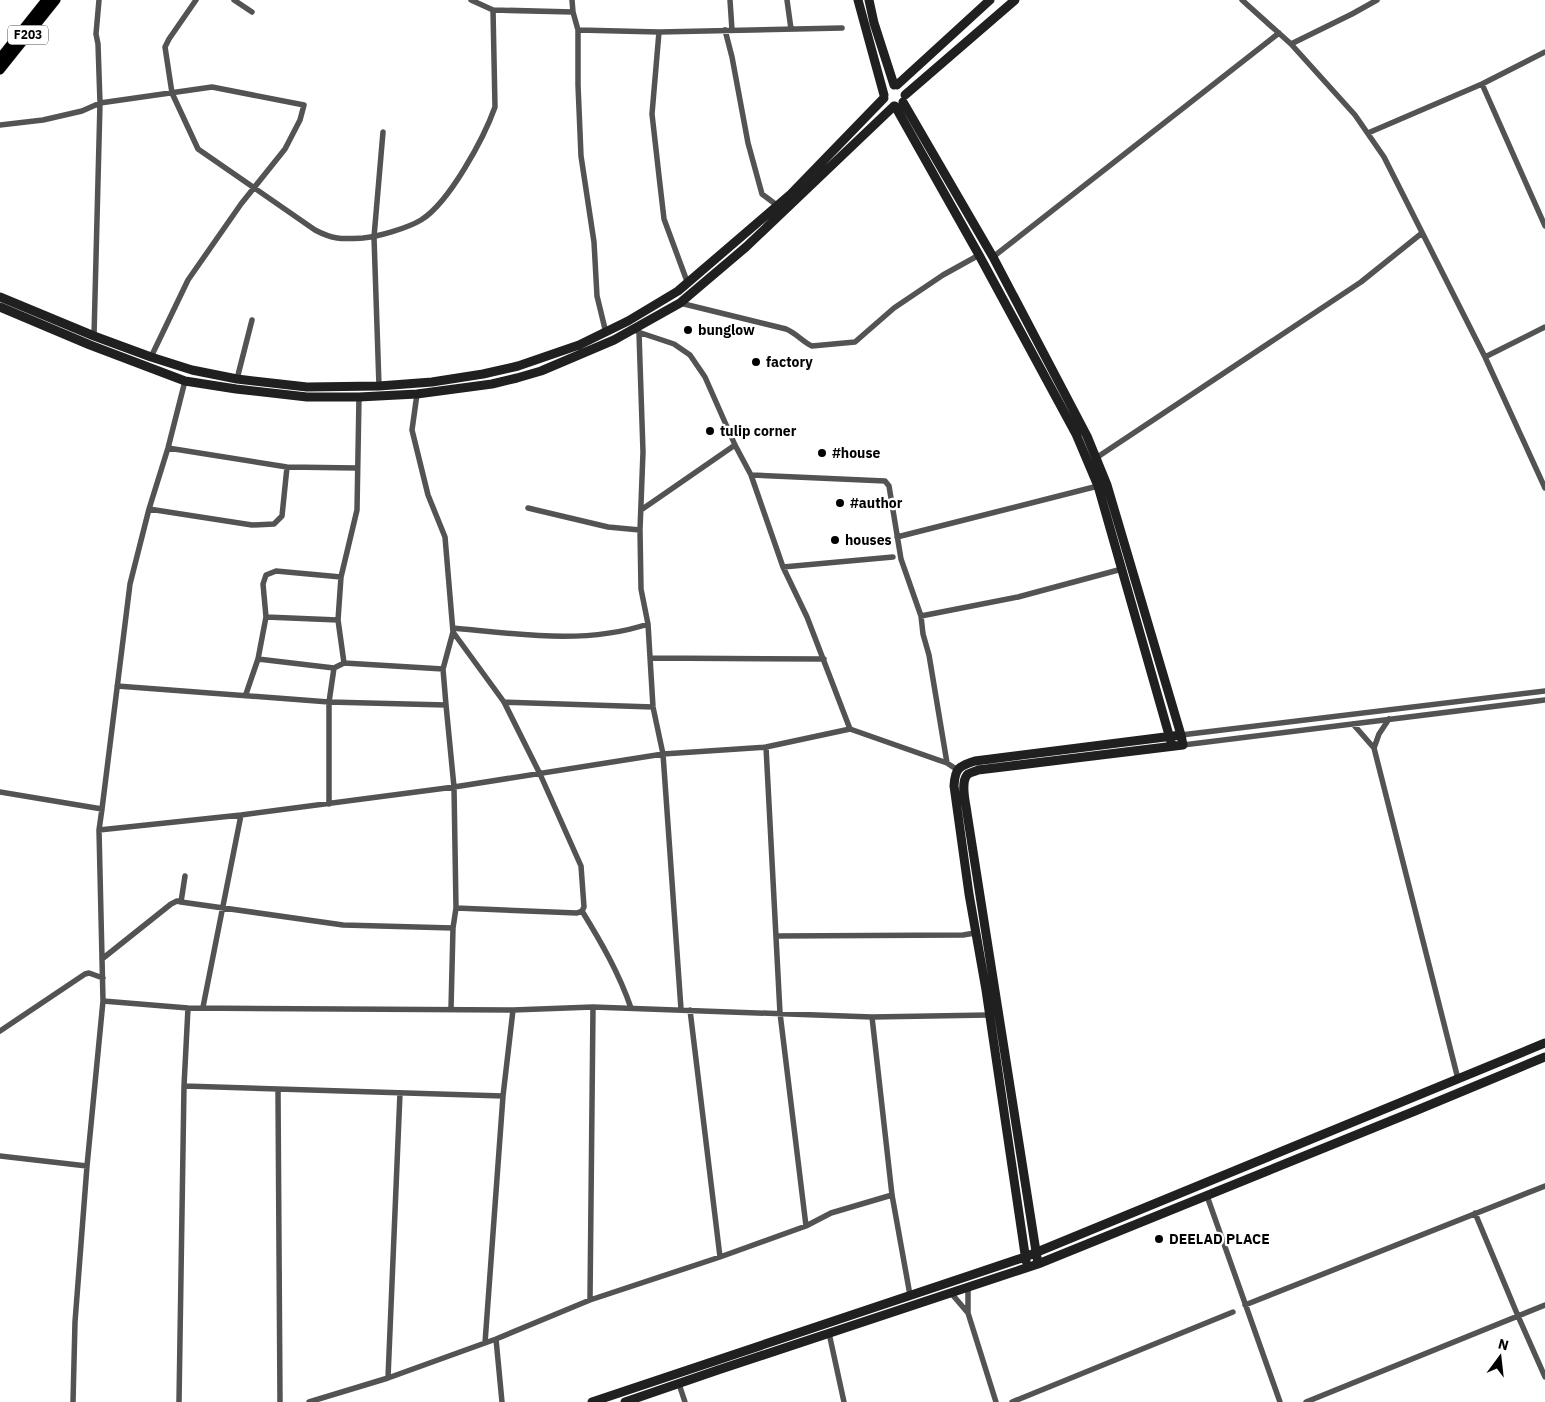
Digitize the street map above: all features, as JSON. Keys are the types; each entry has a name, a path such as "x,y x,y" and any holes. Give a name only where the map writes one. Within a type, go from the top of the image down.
{"main road":[{"name":"F203","path":"0,58 46,0"},
{"name":"F203","path":"0,70 56,0"},
{"path":"858,0 884,96 889,105 899,102"},
{"path":"869,0 874,23 896,85 902,89 899,102 1076,434 1098,486 1171,742"},
{"path":"0,298 94,336 192,370 307,387 379,386 432,382 483,374 548,356 606,333 688,284 791,194 884,96 887,88 896,85 990,0"},
{"path":"0,307 90,345 185,380 236,389 307,397 359,397 417,394 492,384 517,378 588,352 638,330 680,303 746,247 899,102 1015,0"},
{"path":"899,102 993,257 1087,436 1107,485 1183,745 1171,742 976,761 960,766 957,769 954,786 975,933 990,989 989,1015 1028,1268"},
{"path":"1038,1264 990,989 964,786 967,776 978,770 1171,742 1181,735"},
{"path":"592,1402 1025,1257 1545,1043"},
{"path":"625,1402 1028,1268 1545,1057"}],"street":[{"path":"94,336 100,103 96,34 99,0"},
{"path":"196,0 169,38 166,47 172,93 198,149 315,230 328,237 346,239 374,237 420,221 438,206 468,163 491,119 495,107 494,10"},
{"path":"234,0 252,12"},
{"path":"471,0 494,10 573,12"},
{"path":"572,0 578,30 578,85 582,156 594,242 597,296 606,333"},
{"path":"730,0 729,30 732,57 748,143 762,194 778,206"},
{"path":"787,0 791,29"},
{"path":"1242,0 1291,44 1355,115 1384,157 1485,357 1545,488"},
{"path":"1291,44 1377,0"},
{"path":"578,30 659,32 842,28"},
{"path":"659,32 652,114 664,220 688,284"},
{"path":"993,257 1279,33"},
{"path":"1368,133 1482,84 1545,52"},
{"path":"1482,84 1545,226"},
{"path":"0,125 43,120 82,111 100,103 212,87 304,106 300,120 285,148 213,242 188,280 151,357"},
{"path":"379,386 374,237 383,132"},
{"path":"1096,458 1361,282 1422,233"},
{"path":"680,303 786,329 812,346 855,342 894,308 943,275 979,254"},
{"path":"237,378 252,320"},
{"path":"1485,357 1545,327"},
{"path":"682,1009 663,754 652,707 648,624 641,589 640,530 643,452 638,330 674,344 690,355 705,377 751,475 784,567 807,617 850,729"},
{"path":"73,1402 75,1322 87,1166 103,1001 100,830 102,809 130,584 185,380"},
{"path":"417,394 412,430 428,495 445,537 453,630 443,669 454,788 456,908 453,928 451,1009"},
{"path":"344,662 338,620 341,577 357,510 359,397"},
{"path":"641,510 735,444"},
{"path":"168,448 287,467 357,468"},
{"path":"149,509 252,525 274,524 282,516 287,467"},
{"path":"751,475 885,481 889,486 901,559 921,616 936,691 947,763"},
{"path":"897,538 1098,486"},
{"path":"528,508 608,527 640,530"},
{"path":"784,567 893,558"},
{"path":"921,616 1018,597 1122,569"},
{"path":"246,694 258,659 266,618 263,584 266,575 276,571 341,577"},
{"path":"266,618 338,620"},
{"path":"453,630 552,637 627,631 648,624"},
{"path":"453,630 504,702 540,774 581,866 584,907 578,913 456,908"},
{"path":"650,658 824,659"},
{"path":"258,659 334,668 344,662 443,669"},
{"path":"329,804 329,702 334,668"},
{"path":"117,686 246,694 329,702 446,705"},
{"path":"1181,735 1545,691"},
{"path":"1183,745 1545,700"},
{"path":"504,702 652,707"},
{"path":"1374,748 1379,734 1390,719"},
{"path":"1353,724 1374,748 1458,1079"},
{"path":"100,830 241,815 454,788 663,754 766,747 850,729 947,763 967,776"},
{"path":"766,747 780,1013 806,1226"},
{"path":"0,792 102,809"},
{"path":"203,1007 241,815"},
{"path":"181,902 185,876"},
{"path":"102,959 176,901 343,925 453,928"},
{"path":"582,910 604,947 624,989 630,1008"},
{"path":"776,936 963,935 975,933"},
{"path":"0,1031 85,974 89,973 102,978"},
{"path":"103,1001 188,1008 512,1010 593,1007 872,1017 989,1015"},
{"path":"590,1300 593,1007"},
{"path":"179,1402 184,1086 188,1008"},
{"path":"485,1343 503,1096 512,1010"},
{"path":"690,1010 720,1257"},
{"path":"872,1017 892,1195 910,1295"},
{"path":"184,1086 503,1096"},
{"path":"278,1090 280,1402"},
{"path":"388,1378 400,1093"},
{"path":"0,1156 87,1166"},
{"path":"1245,1305 1545,1186"},
{"path":"309,1402 388,1378 496,1339 590,1300 806,1226 831,1213 892,1195"},
{"path":"1207,1196 1280,1402"},
{"path":"1476,1213 1545,1377"},
{"path":"968,1288 968,1313 996,1402"},
{"path":"951,1293 968,1313"},
{"path":"1306,1402 1545,1305"},
{"path":"1012,1402 1233,1312"},
{"path":"830,1334 844,1402"},
{"path":"496,1339 502,1402"},
{"path":"679,1384 685,1402"}],"place":[{"name":"bunglow","path":"688,330"},
{"name":"factory","path":"756,362"},
{"name":"tulip corner","path":"710,431"},
{"name":"#house","path":"822,453"},
{"name":"#author","path":"840,503"},
{"name":"houses","path":"835,540"},
{"name":"DEELAD PLACE","path":"1159,1239"}]}
